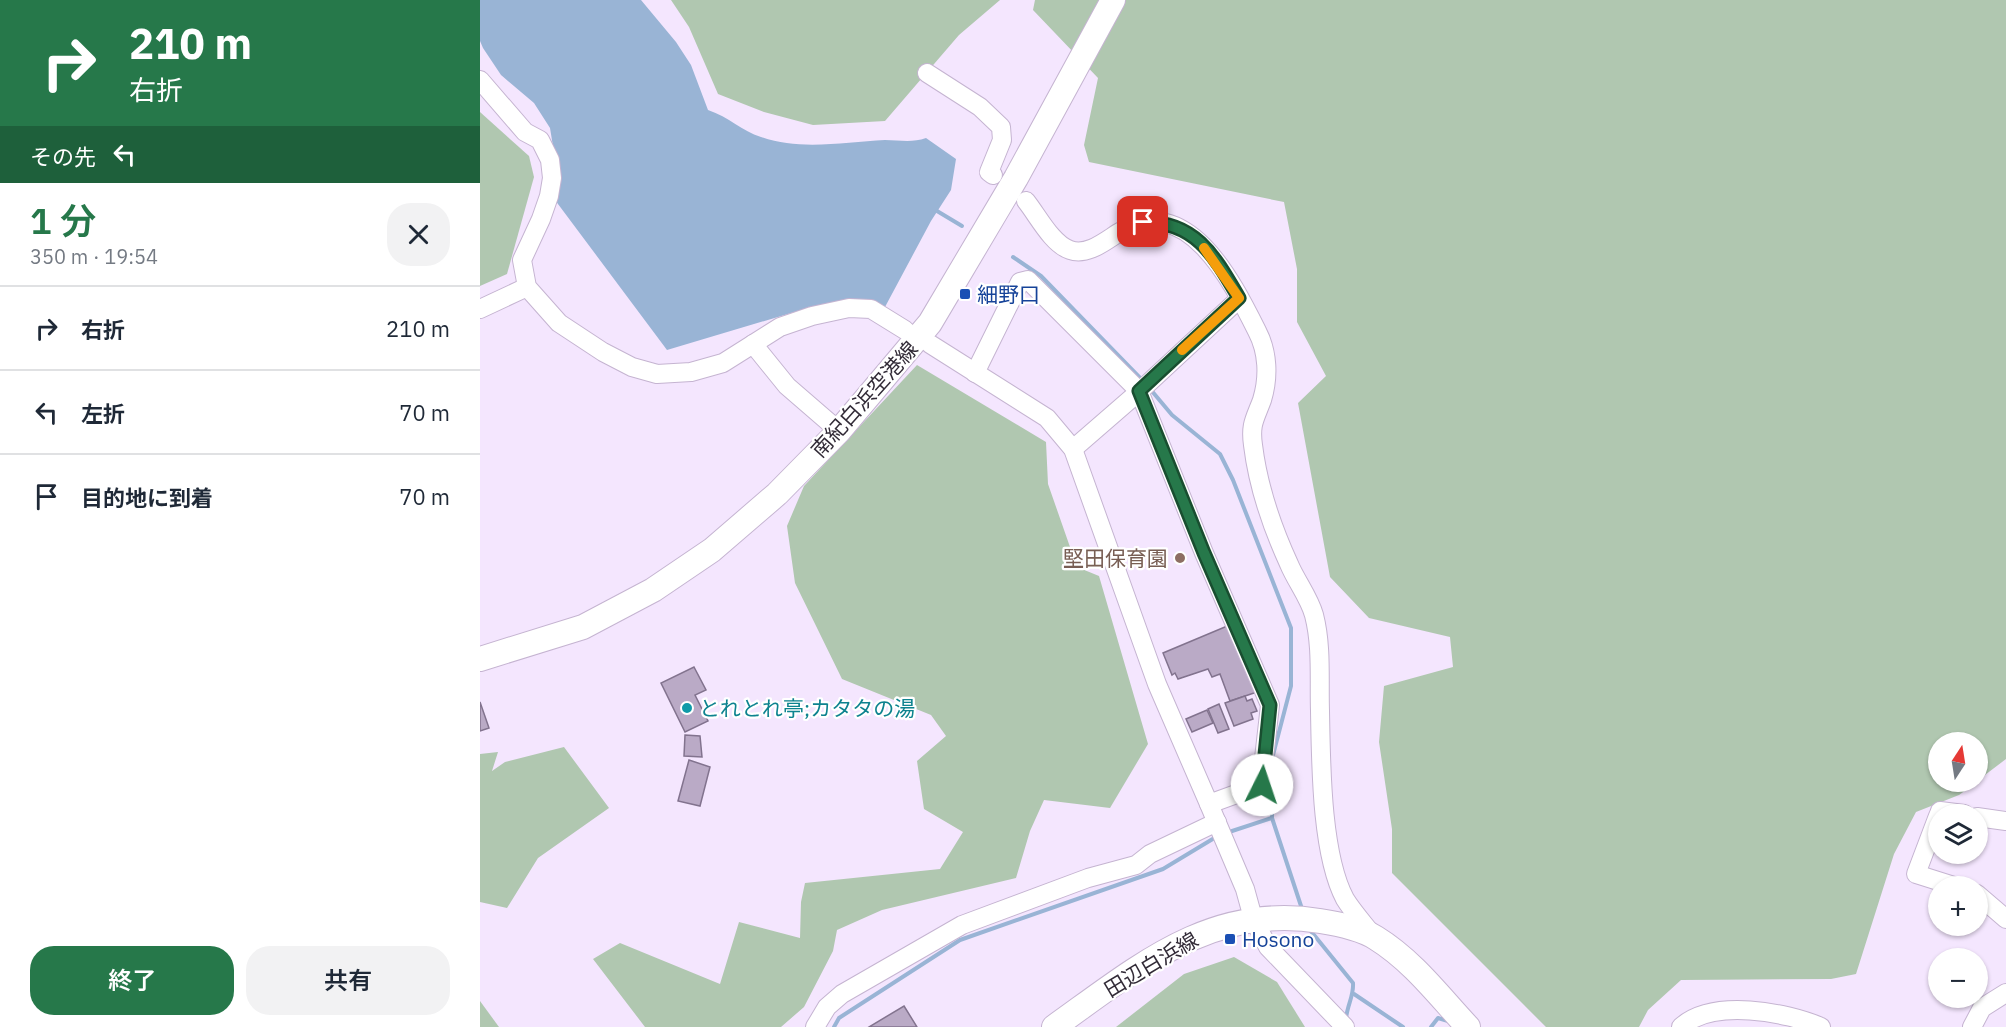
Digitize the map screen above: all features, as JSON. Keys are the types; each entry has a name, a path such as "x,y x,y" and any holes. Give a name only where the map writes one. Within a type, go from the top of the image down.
{"main road":[{"name":"南紀白浜空港線","path":"480,659 583,627 653,590 712,550 777,494 838,430 930,323 1016,178 1113,0"},
{"name":"田辺白浜線","path":"1054,1027 1150,959 1179,943 1221,926 1253,918 1299,918 1342,925 1374,937 1407,961 1468,1027"}],"street":[{"path":"927,73 980,107 1001,127 1002,140 988,172 993,175"},
{"path":"480,80 525,132 540,140 550,160 552,178 549,196 522,260 527,287 559,323 576,336 632,367 657,374 691,372 723,363 780,327 812,316 849,309 871,309 905,330"},
{"path":"1026,201 1062,247 1073,252 1095,247 1130,226 1143,222 1156,222 1184,229 1206,250 1239,298 1258,333 1266,352 1267,373 1262,400 1252,421 1257,471 1277,536 1314,615 1317,633 1330,858 1345,899 1374,937"},
{"path":"975,372 1020,282 1028,280 1144,387 1204,553 1270,705 1262,785 1209,804"},
{"path":"480,309 527,287"},
{"path":"1072,449 1144,387 1239,298"},
{"path":"753,344 787,386 838,430"},
{"path":"930,344 1047,418 1072,449 1156,684 1220,830 1253,918 1268,946 1345,1027"},
{"path":"1988,819 2006,821"},
{"path":"815,1027 827,1007 842,994 962,925 1088,878 1136,865 1150,854 1220,830"},
{"path":"1928,842 1916,874 1928,878"},
{"path":"1988,903 2006,919"},
{"path":"1972,1027 1982,1008 2006,993"},
{"path":"1681,1027 1710,1014 1741,1010 1777,1013 1821,1027"}],"green space":[{"path":"671,0 1000,0 959,35 885,121 813,125 764,112 718,94 689,27"},
{"path":"1035,0 2006,0 2006,759 1988,773 1988,732 1928,732 1928,792 1963,792 1936,804 1928,804 1928,807 1916,812 1894,854 1856,974 1831,979 1681,980 1648,1010 1639,1027 1546,1027 1392,873 1392,829 1379,742 1384,686 1453,667 1450,637 1369,618 1330,577 1298,403 1326,376 1297,322 1297,269 1284,202 1089,162 1084,145 1098,78 1033,10"},
{"path":"480,112 529,156 534,177 507,274 480,286"},
{"path":"917,365 1046,442 1048,484 1077,567 1099,576 1148,744 1110,808 1044,800 1030,831 1016,878 882,910 837,930 833,951 804,1007 781,1027 645,1027 593,959 620,943 720,984 739,922 800,938 801,902 805,883 940,869 963,832 924,809 917,761 946,736 931,715 842,679 795,583 787,526 804,486"},
{"path":"564,747 609,808 538,858 507,908 480,902 480,754 498,752 492,771 505,762"},
{"path":"1234,957 1277,982 1305,1027 1116,1027 1184,974"},
{"path":"480,1001 499,1027 480,1027"}],"water":[{"path":"480,0 641,0 676,42 691,65 708,110 748,131 776,141 807,145 885,140 911,141 926,138 956,159 951,190 931,221 885,307 871,301 798,311 667,350 555,200 559,183 550,128 534,103 501,75 483,48 480,41"}],"building":[{"path":"1232,624 1260,691 1230,701 1220,674 1212,677 1208,669 1178,679 1175,673 1172,675 1163,653"},
{"name":"とれとれ亭;カタタの湯","path":"694,667 706,690 695,695 708,721 685,732 661,683"},
{"path":"1245,696 1247,701 1252,699 1257,711 1251,713 1253,719 1234,726 1225,703"},
{"path":"480,702 489,728 480,731"},
{"path":"1219,704 1229,729 1218,733 1208,709"},
{"path":"1207,710 1213,723 1192,732 1186,719"},
{"path":"685,735 700,736 702,757 684,756"},
{"path":"689,760 710,767 700,806 678,801"},
{"path":"904,1006 917,1027 869,1027"}],"waterway":[{"path":"937,211 962,226"},
{"path":"1013,257 1041,276 1144,382"},
{"path":"1151,390 1172,415 1220,454 1233,480 1291,628 1291,686 1273,755"},
{"path":"1226,833 1272,818 1272,763"},
{"path":"1272,818 1303,912"},
{"path":"834,1027 839,1018 960,940 1163,869 1216,837"},
{"path":"1310,930 1353,983 1346,1019"},
{"path":"1354,994 1403,1027"},
{"path":"1431,1027 1438,1018 1448,1021"}],"slow traffic":[{"path":"1182,350 1239,298 1204,248"}],"place":[{"name":"細野口","path":"965,294"},
{"name":"堅田保育園","path":"1180,558"},
{"name":"とれとれ亭;カタタの湯","path":"687,708"},
{"name":"Hosono","path":"1230,939"}],"route":[{"path":"1143,222 1169,224 1184,229 1206,250 1239,298 1139,391 1158,433 1204,553 1270,705 1271,718 1263,752 1262,785"}]}
